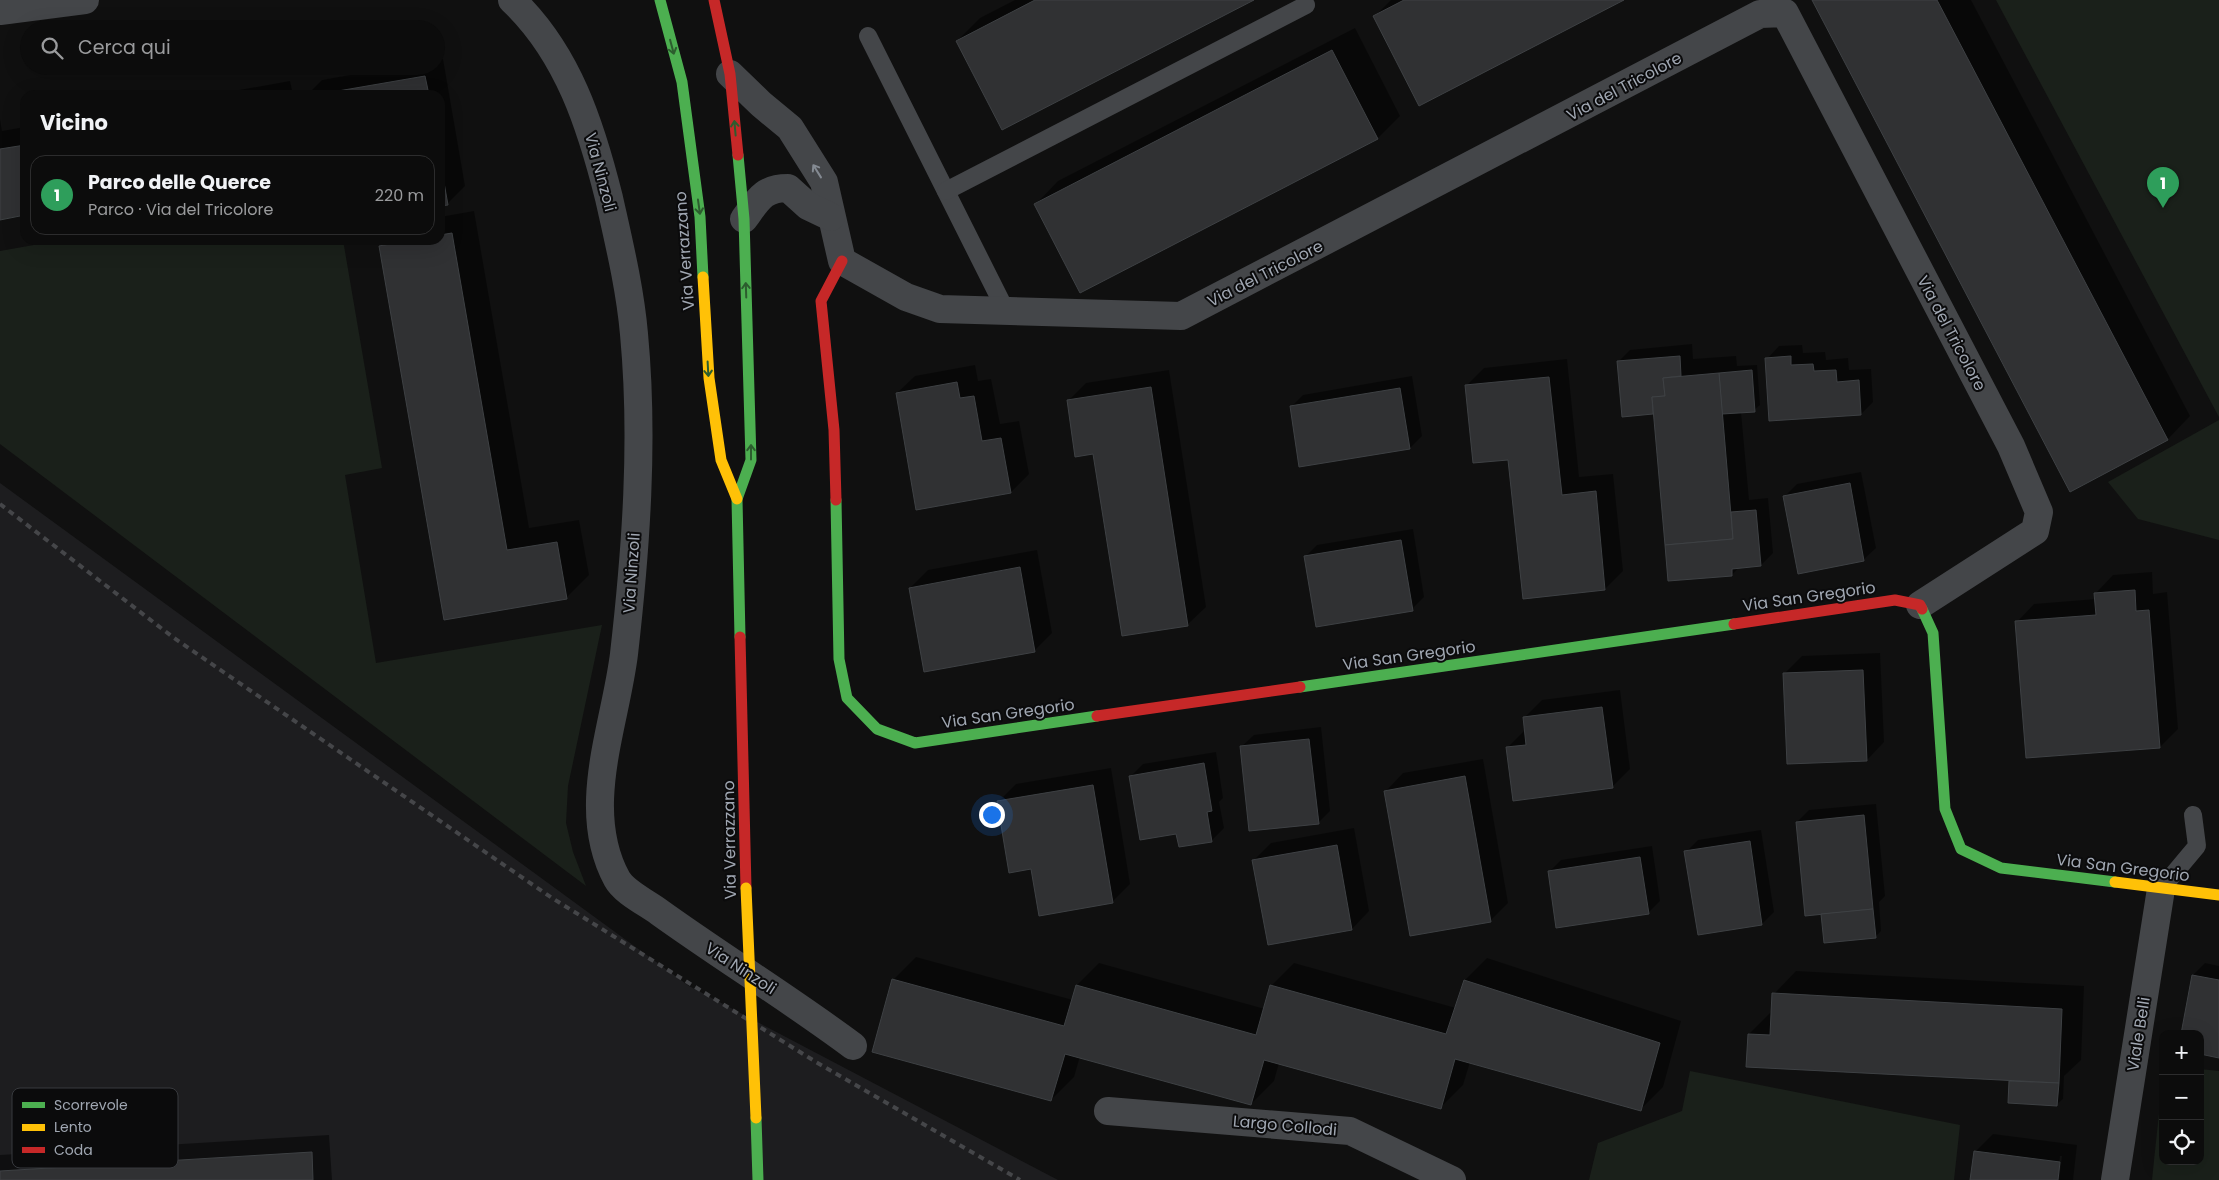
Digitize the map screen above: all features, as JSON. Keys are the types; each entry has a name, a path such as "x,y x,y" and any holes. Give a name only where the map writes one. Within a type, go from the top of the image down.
{"street":[{"path":"0,12 85,0"},
{"name":"Via Ninzoli","path":"512,0 549,44 572,83 596,143 625,269 634,333 638,387 638,458 632,575 623,657 598,800 603,849 618,882 853,1046"},
{"name":"Via Verrazzano","path":"660,0 682,82 700,217 709,378 721,460 737,498 746,888 758,1180"},
{"name":"Via Verrazzano","path":"714,0 730,74 744,219 752,460 737,498"},
{"name":"Via del Tricolore","path":"842,261 906,297 940,309 1181,316 1760,14 1784,6 2007,437 2039,512 2035,531 1920,605"},
{"path":"730,74 761,104 790,128 824,182 842,261"},
{"path":"744,219 760,197 773,188 788,188 808,206 832,217"},
{"name":"Via San Gregorio","path":"842,261 822,301 834,430 839,659 848,698 877,729 915,743 1895,600 1920,605 1933,633 1945,809 1961,849 2001,868 2219,895"},
{"name":"Viale Belli","path":"2115,1180 2161,888"},
{"name":"Largo Collodi","path":"1108,1111 1350,1131 1452,1180"}],"lane":[{"path":"946,191 1306,5"},
{"path":"868,36 1006,311"},
{"path":"2161,888 2197,846 2193,815"}],"shaded area":[{"path":"1996,0 2219,0 2219,417"},
{"path":"34,245 344,245 382,468 345,475 376,663 602,625 568,786 566,823 573,852 586,886 0,444 0,251"},
{"path":"2219,420 2219,540 2138,519 2108,482"},
{"path":"0,483 689,986 1058,1180 0,1180"},
{"path":"2204,1069 2219,1071 2219,1180 2152,1180 2159,1113 2159,1165 2204,1165"},
{"path":"1690,1071 1960,1125 1954,1180 1589,1180 1598,1143 1682,1111"}],"building":[{"path":"1035,0 1254,0 1002,130 956,41"},
{"path":"1404,0 1624,0 1419,106 1373,16"},
{"path":"1812,0 1937,0 2168,440 2070,492"},
{"path":"1332,50 1378,139 1080,293 1034,204"},
{"path":"425,76 428,90 344,90"},
{"path":"20,146 20,216 0,220 0,149"},
{"path":"445,188 448,205 445,205"},
{"path":"452,233 507,550 557,542 567,599 444,620 379,246 445,245 445,234"},
{"path":"1680,356 1681,376 1663,378 1665,396 1652,397 1653,414 1622,417 1617,361"},
{"path":"1791,356 1791,365 1813,364 1814,371 1836,370 1837,382 1859,380 1861,415 1769,421 1765,358"},
{"path":"1752,370 1755,412 1722,414 1719,373"},
{"path":"1719,373 1733,539 1665,545 1652,397 1665,396 1663,378"},
{"path":"1549,377 1562,495 1596,491 1605,590 1523,599 1508,460 1473,463 1465,385"},
{"path":"957,382 960,398 974,396 982,441 1001,438 1011,493 916,510 896,393"},
{"path":"1151,387 1188,626 1122,636 1093,454 1075,457 1067,400"},
{"path":"1400,388 1410,449 1299,467 1290,406"},
{"path":"1850,483 1864,561 1798,574 1783,496"},
{"path":"1756,510 1761,566 1732,569 1732,576 1668,581 1665,545 1733,539 1731,512"},
{"path":"1401,540 1413,611 1316,627 1304,556"},
{"path":"1020,567 1035,652 924,672 909,588"},
{"path":"2135,590 2136,611 2149,610 2160,748 2026,758 2015,621 2096,615 2094,593"},
{"path":"1863,670 1867,761 1787,764 1783,673"},
{"path":"1602,707 1613,788 1513,801 1506,747 1526,745 1523,717"},
{"path":"1309,739 1319,824 1249,831 1240,746"},
{"path":"1204,763 1212,811 1207,812 1212,842 1179,847 1176,834 1140,840 1129,776"},
{"path":"1465,776 1491,922 1410,936 1384,791"},
{"path":"1093,785 1113,903 1039,916 1031,869 1009,873 997,801"},
{"path":"1864,815 1873,909 1805,916 1796,822"},
{"path":"1750,841 1762,925 1698,935 1684,851"},
{"path":"1337,845 1352,930 1268,945 1252,860"},
{"path":"1640,857 1649,914 1556,928 1548,871"},
{"path":"1873,909 1876,938 1824,943 1821,914"},
{"path":"2192,975 2219,980 2219,1058 2204,1055 2204,1030 2182,1030"},
{"path":"892,979 1064,1026 1076,985 1256,1035 1270,985 1446,1034 1464,980 1660,1043 1641,1111 1455,1059 1441,1109 1264,1060 1251,1105 1065,1054 1051,1101 872,1052"},
{"path":"1772,993 2062,1009 2059,1083 1746,1067 1748,1034 1770,1035"},
{"path":"2009,1081 2059,1083 2057,1106 2008,1103"},
{"path":"1974,1151 2060,1162 2058,1180 1970,1180"},
{"path":"312,1152 313,1180 0,1180 0,1171 49,1168 178,1168 178,1160"}],"railway":[{"path":"0,504 174,638 552,898 816,1062 1020,1180"}],"traffic: fast":[{"path":"660,0 682,82 700,217 703,277"},
{"path":"738,155 744,219 751,460 737,499 740,637"},
{"path":"836,500 839,659 847,698 877,729 915,743 1097,716"},
{"path":"1922,609 1933,633 1945,809 1961,849 2001,868 2115,882"},
{"path":"1300,687 1734,624"},
{"path":"756,1118 758,1180"}],"traffic: slow":[{"path":"703,277 709,378 721,460 737,499"},
{"path":"2115,882 2219,895"},
{"path":"746,888 756,1118"}],"traffic: jam":[{"path":"714,0 730,74 738,155"},
{"path":"836,500 834,430 821,301 842,261"},
{"path":"1734,624 1895,600 1920,605 1922,609"},
{"path":"740,637 746,888"},
{"path":"1097,716 1300,687"}],"place":[{"name":"Parco delle Querce","path":"2163,208"}]}
